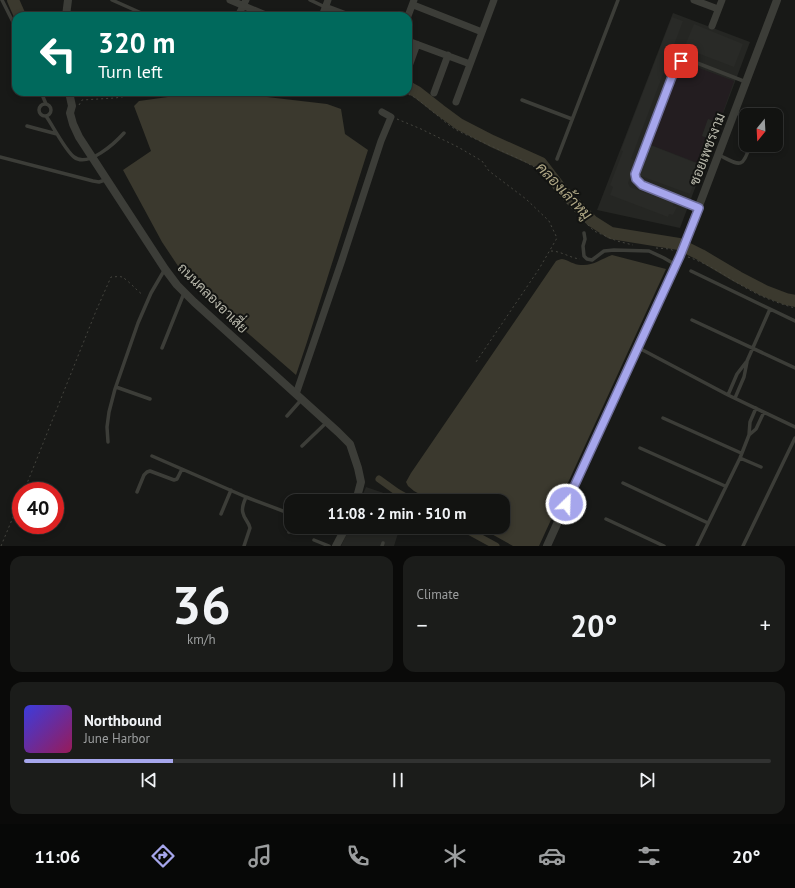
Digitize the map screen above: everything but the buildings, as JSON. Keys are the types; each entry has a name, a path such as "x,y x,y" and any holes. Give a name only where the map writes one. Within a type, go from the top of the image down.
{"street":[{"path":"66,12 68,0"},
{"path":"230,0 245,3 261,12"},
{"path":"694,0 718,9"},
{"path":"712,26 722,0"},
{"name":"ซอยเพชรงาม","path":"548,546 637,347 676,265 699,208 776,0"},
{"path":"456,102 492,1"},
{"path":"240,12 245,3"},
{"path":"327,3 342,12"},
{"path":"410,12 415,3 482,32"},
{"path":"412,42 470,64"},
{"path":"412,58 417,44"},
{"path":"434,93 448,55"},
{"name":"ถนนคลองอาเสี่ย","path":"70,96 72,106 70,113 73,124 106,179 165,269 199,307 350,444 358,468 360,482 357,494"},
{"path":"299,397 381,141 391,117 382,112"},
{"path":"336,546 342,534"}],"lane":[{"path":"2,0 12,20"},
{"path":"112,0 139,12"},
{"path":"310,0 327,3"},
{"path":"557,159 618,0"},
{"path":"699,208 642,185 636,179 635,174 659,108 676,66 684,59 746,82"},
{"path":"43,96 46,104 51,108 51,112 46,116"},
{"path":"522,100 572,119"},
{"path":"46,104 40,105 38,111 43,116 46,116 69,152 74,157 82,160 93,158 124,133"},
{"path":"735,111 739,114"},
{"path":"27,126 57,134"},
{"path":"718,155 739,163 743,162 748,152"},
{"path":"0,157 93,181 99,182 106,179"},
{"path":"584,233 584,256 587,259 592,260 604,251 649,251 676,265"},
{"path":"108,442 107,427 109,412 116,387 138,323 149,298 165,269"},
{"path":"691,271 795,320"},
{"path":"162,348 184,292"},
{"path":"735,398 744,377 747,360 770,308"},
{"path":"692,320 795,368"},
{"path":"637,347 735,398 795,427"},
{"path":"728,394 737,374 747,360"},
{"path":"116,387 150,399"},
{"path":"287,416 299,397"},
{"path":"697,546 740,458 749,435 750,422 756,408"},
{"path":"749,435 756,429 764,412"},
{"path":"663,418 741,453"},
{"path":"302,446 327,422"},
{"path":"743,546 795,438"},
{"path":"640,448 725,486"},
{"path":"152,456 246,497 284,511"},
{"path":"740,458 761,467"},
{"path":"137,492 144,475 147,472 150,471 174,480 177,479 182,469"},
{"path":"623,483 708,523"},
{"path":"221,514 231,490"},
{"path":"244,546 250,528 250,525 242,513 246,497"},
{"path":"606,518 664,546"},
{"path":"314,540 329,546"}],"path":[{"path":"79,106 82,100 128,96"},
{"path":"412,96 458,131 536,168 561,197 594,231 617,241 634,245"},
{"path":"391,117 427,132 482,161 489,171 526,198 548,222 557,238 539,269 476,362"},
{"path":"656,248 670,249 694,259 719,271 768,300 795,308"},
{"path":"550,251 559,252 578,259 587,259"},
{"path":"28,482 111,277 121,277 137,291 149,298"},
{"path":"1,546 12,520"}],"shaded area":[{"path":"673,13 750,42 680,228 597,210"},
{"path":"683,62 734,81 719,123 708,119 702,136 713,140 703,165 651,145"},
{"path":"175,96 254,96 327,104 341,109 345,134 368,150 296,375 188,281 162,242 123,170 151,151 134,106 139,101"},
{"path":"612,255 666,269 539,546 513,546 492,534 510,534 510,494 419,494 408,486 406,482 556,261 562,259 578,265 593,263"},
{"path":"366,487 386,494 363,494"},
{"path":"347,534 398,534 394,546 341,546"}],"waterway":[{"name":"คลองเล้าหมู","path":"13,0 18,12"},
{"name":"คลองเล้าหมู","path":"412,89 459,124 541,163 561,189 592,221 611,233 679,244 765,291 795,301"},
{"path":"379,479 401,494"},
{"path":"474,534 496,546"}],"route":[{"path":"566,504 680,256 699,208 638,183 635,174 676,66 681,61"}]}
